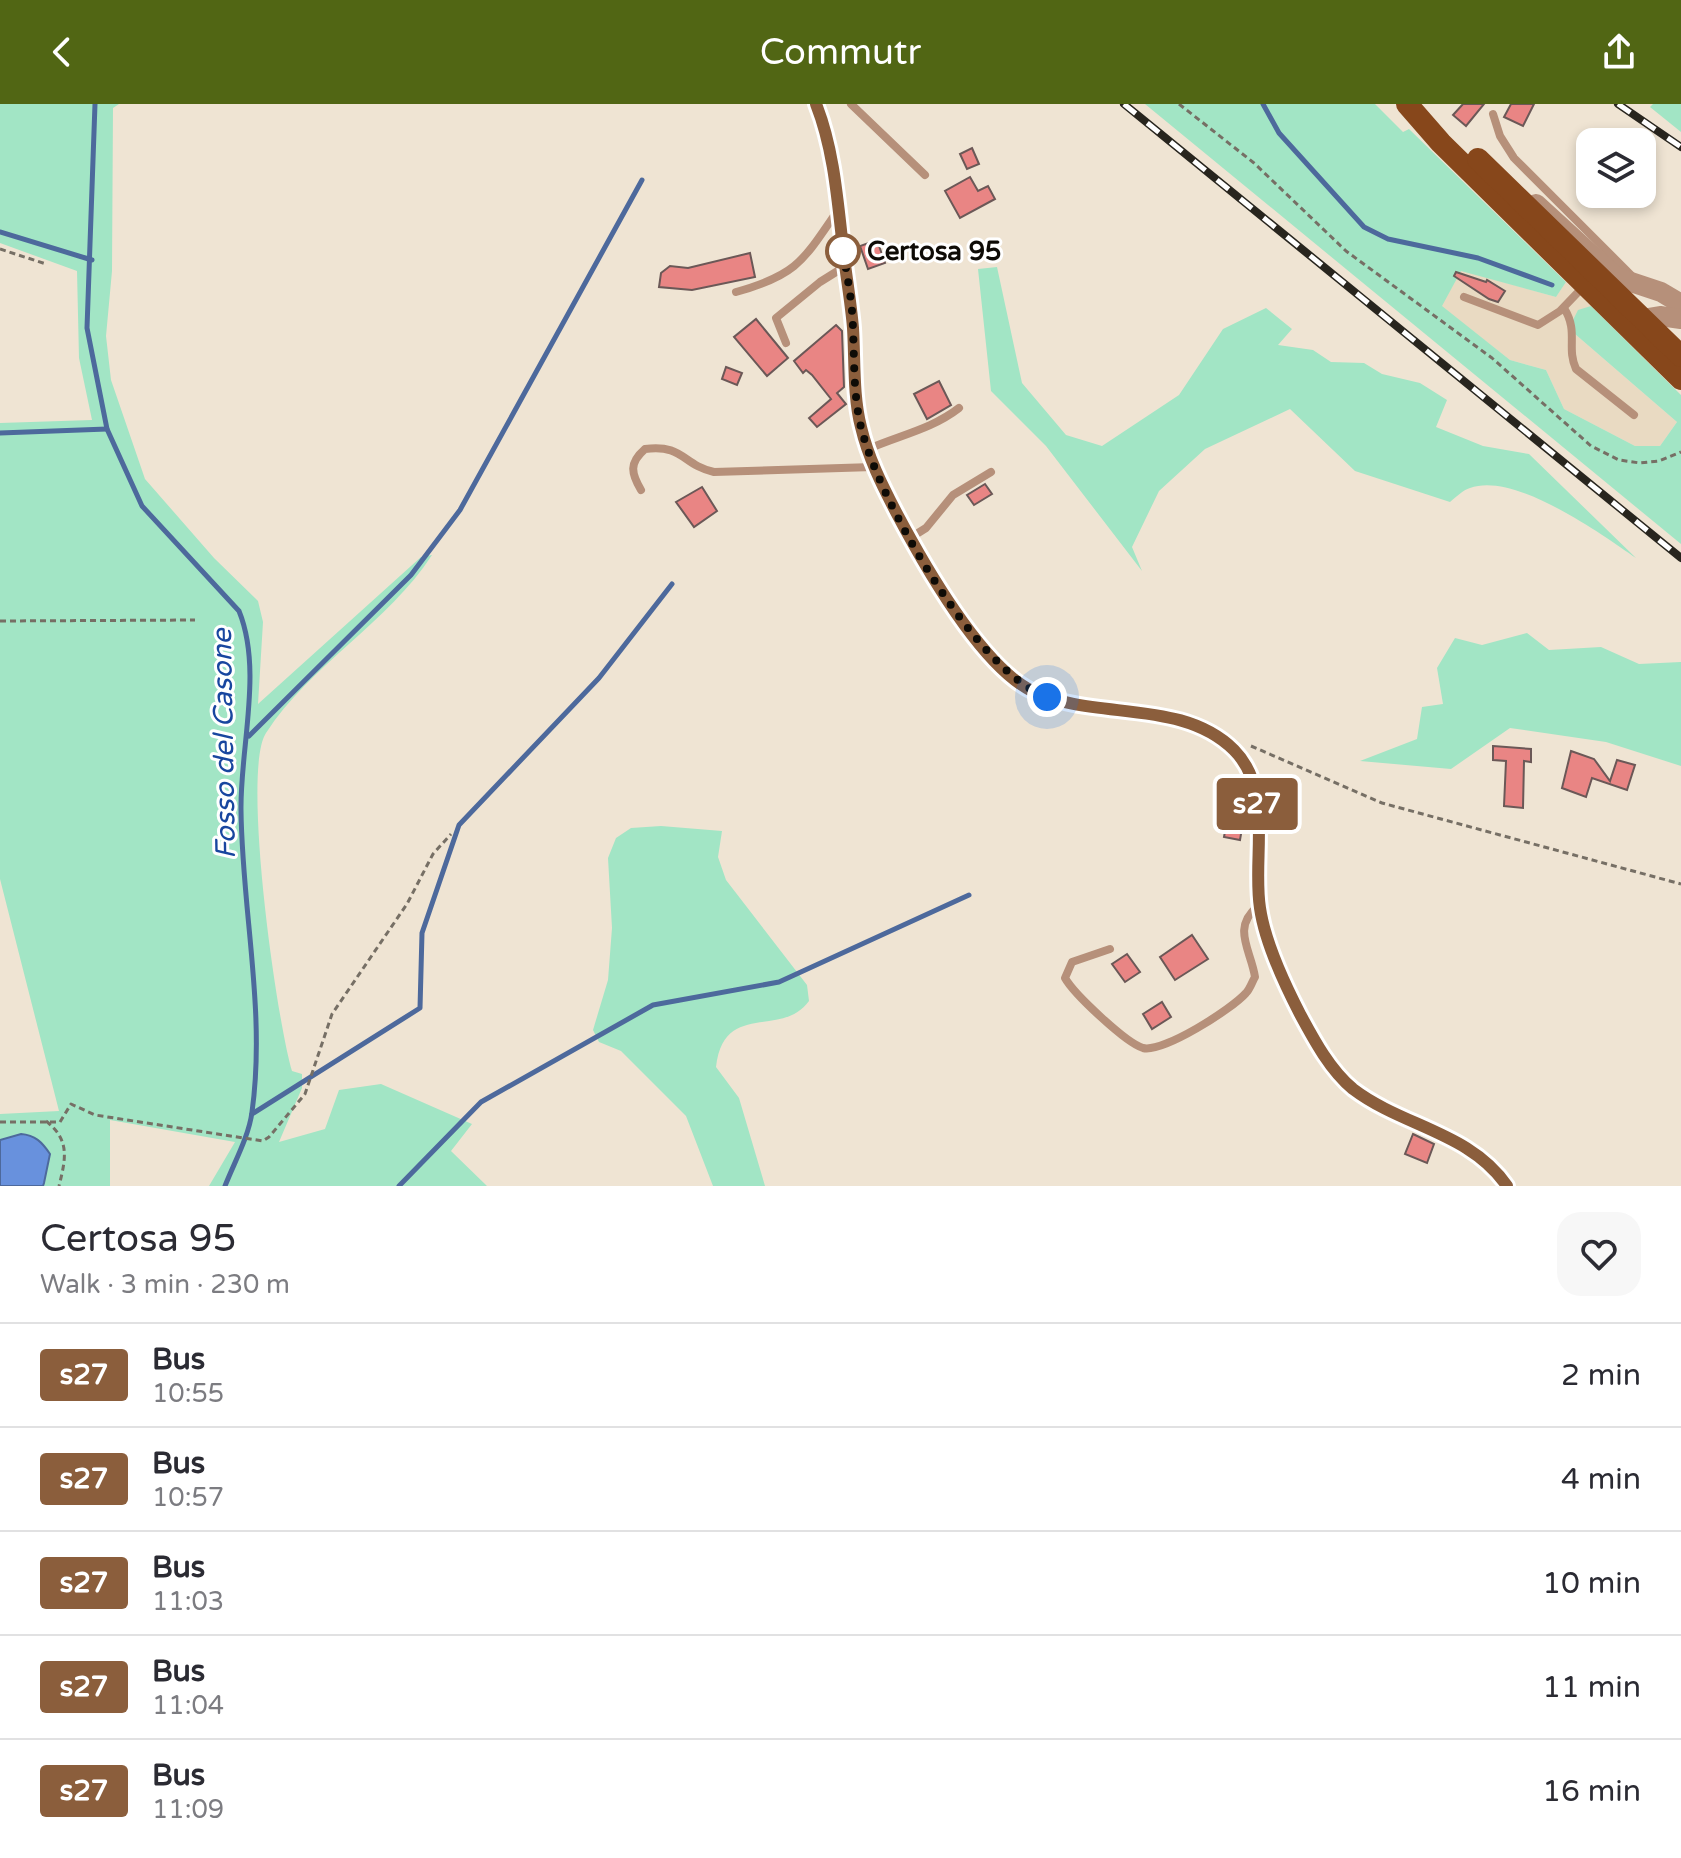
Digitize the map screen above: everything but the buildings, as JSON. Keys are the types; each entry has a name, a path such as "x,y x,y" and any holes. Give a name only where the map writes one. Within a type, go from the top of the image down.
{"main road":[{"path":"1681,356 1639,304 1505,184 1407,104 1441,143 1586,284 1639,304 1681,379"}],"street":[{"path":"816,104 838,209 852,308 859,419 873,467 910,538 976,639 1021,684 1064,701 1184,723 1219,739 1237,754 1251,777 1256,801 1259,906 1295,1003 1317,1043 1341,1076 1376,1104 1474,1151 1507,1186"},
{"path":"1639,304 1681,304"},
{"path":"1639,304 1681,319"}],"lane":[{"path":"851,104 925,175"},
{"path":"1493,114 1505,147 1639,304"},
{"path":"736,292 777,281 803,261 838,209"},
{"path":"786,343 776,318 820,282 845,267"},
{"path":"1464,297 1486,303 1532,325 1542,323 1564,308 1586,284"},
{"path":"1564,308 1573,327 1572,357 1576,369 1634,415"},
{"path":"867,449 917,429 935,426 959,408"},
{"path":"641,490 632,474 632,465 645,449 663,447 673,449 702,469 714,472 873,467"},
{"path":"910,538 926,528 953,495 991,472"},
{"path":"1110,949 1072,962 1065,978 1071,989 1081,1002 1106,1018 1131,1043 1146,1049 1167,1043 1247,992 1255,977 1242,931 1250,913 1259,906"}],"path":[{"path":"1179,104 1254,163 1346,251 1492,358 1591,446 1619,460 1640,463 1659,461 1681,452"},
{"path":"0,249 46,264"},
{"path":"0,621 195,620"},
{"path":"1248,745 1382,803 1681,884"},
{"path":"0,1122 60,1122 71,1104 95,1115 263,1141 305,1094 332,1014 407,904 433,854 451,834"},
{"path":"46,1121 60,1132 64,1150 59,1186"}],"shaded area":[{"path":"1461,270 1556,297 1566,282 1591,306 1576,315 1575,334 1677,422 1660,446 1635,446 1564,409 1546,370 1510,360 1441,306"}],"green space":[{"path":"0,104 119,104 113,108 112,271 106,336 111,380 145,479 214,558 258,601 263,622 258,704 421,557 432,555 394,602 304,686 284,709 266,733 259,756 259,844 271,953 292,1071 302,1074 302,1088 279,1142 325,1129 339,1090 381,1084 472,1124 451,1151 487,1186 209,1186 235,1142 110,1120 110,1186 43,1186 49,1154 21,1134 0,1140 0,1114 59,1111 0,879 0,423 92,420 79,358 77,271 0,243"},
{"path":"1145,104 1375,104 1403,132 1409,129 1566,282 1556,297 1461,271 1442,306 1510,360 1546,370 1564,409 1635,446 1660,446 1677,422 1575,334 1573,320 1578,310 1591,306 1681,395 1681,544"},
{"path":"1653,104 1681,104 1681,132 1650,107"},
{"path":"997,267 1022,383 1066,435 1102,446 1179,395 1223,329 1266,308 1292,329 1278,345 1313,350 1331,362 1364,363 1382,374 1420,383 1447,400 1436,427 1483,446 1529,454 1636,558 1580,521 1533,496 1510,488 1488,485 1470,488 1450,502 1355,471 1290,409 1205,449 1159,491 1132,547 1142,571 1046,446 991,391 978,269"},
{"path":"1527,633 1549,650 1601,647 1639,664 1681,662 1681,766 1606,742 1510,728 1451,769 1360,761 1417,739 1422,707 1443,704 1437,668 1455,638 1482,645"},
{"path":"661,826 722,831 718,857 726,880 807,985 809,1001 798,1012 742,1027 730,1034 721,1046 716,1067 739,1098 765,1186 713,1186 686,1116 621,1051 599,1042 593,1030 608,980 612,928 608,858 616,838 631,828"}],"water":[{"path":"21,1134 38,1140 50,1154 43,1186 0,1186 0,1140"}],"waterway":[{"name":"Fosso del Casone","path":"95,104 87,328 107,429 142,506 239,611 249,658 249,709 241,810 255,999 256,1074 245,1140 225,1186"},
{"path":"1263,104 1279,133 1364,227 1388,239 1478,258 1552,285"},
{"path":"249,736 411,575 460,510 642,180"},
{"path":"0,232 92,260"},
{"path":"0,433 107,429"},
{"path":"252,1114 420,1008 422,933 459,825 599,678 672,584"},
{"path":"399,1186 481,1102 653,1005 779,982 969,895"}],"railway":[{"path":"1124,104 1681,558"},
{"path":"1618,104 1681,147"}],"bus line":[{"name":"s27","path":"816,104 833,172 852,308 861,429 873,467 910,538 976,639 1001,668 1028,689 1064,701 1184,723 1226,743 1237,754 1251,777 1256,801 1261,914 1295,1003 1317,1043 1332,1066 1356,1091 1396,1115 1474,1151 1507,1186"}],"place":[{"name":"Certosa 95","path":"843,251"}],"route":[{"path":"843,251 842,238 852,308 859,419 873,467 910,538 976,639 1001,668 1021,684 1047,697"}]}
